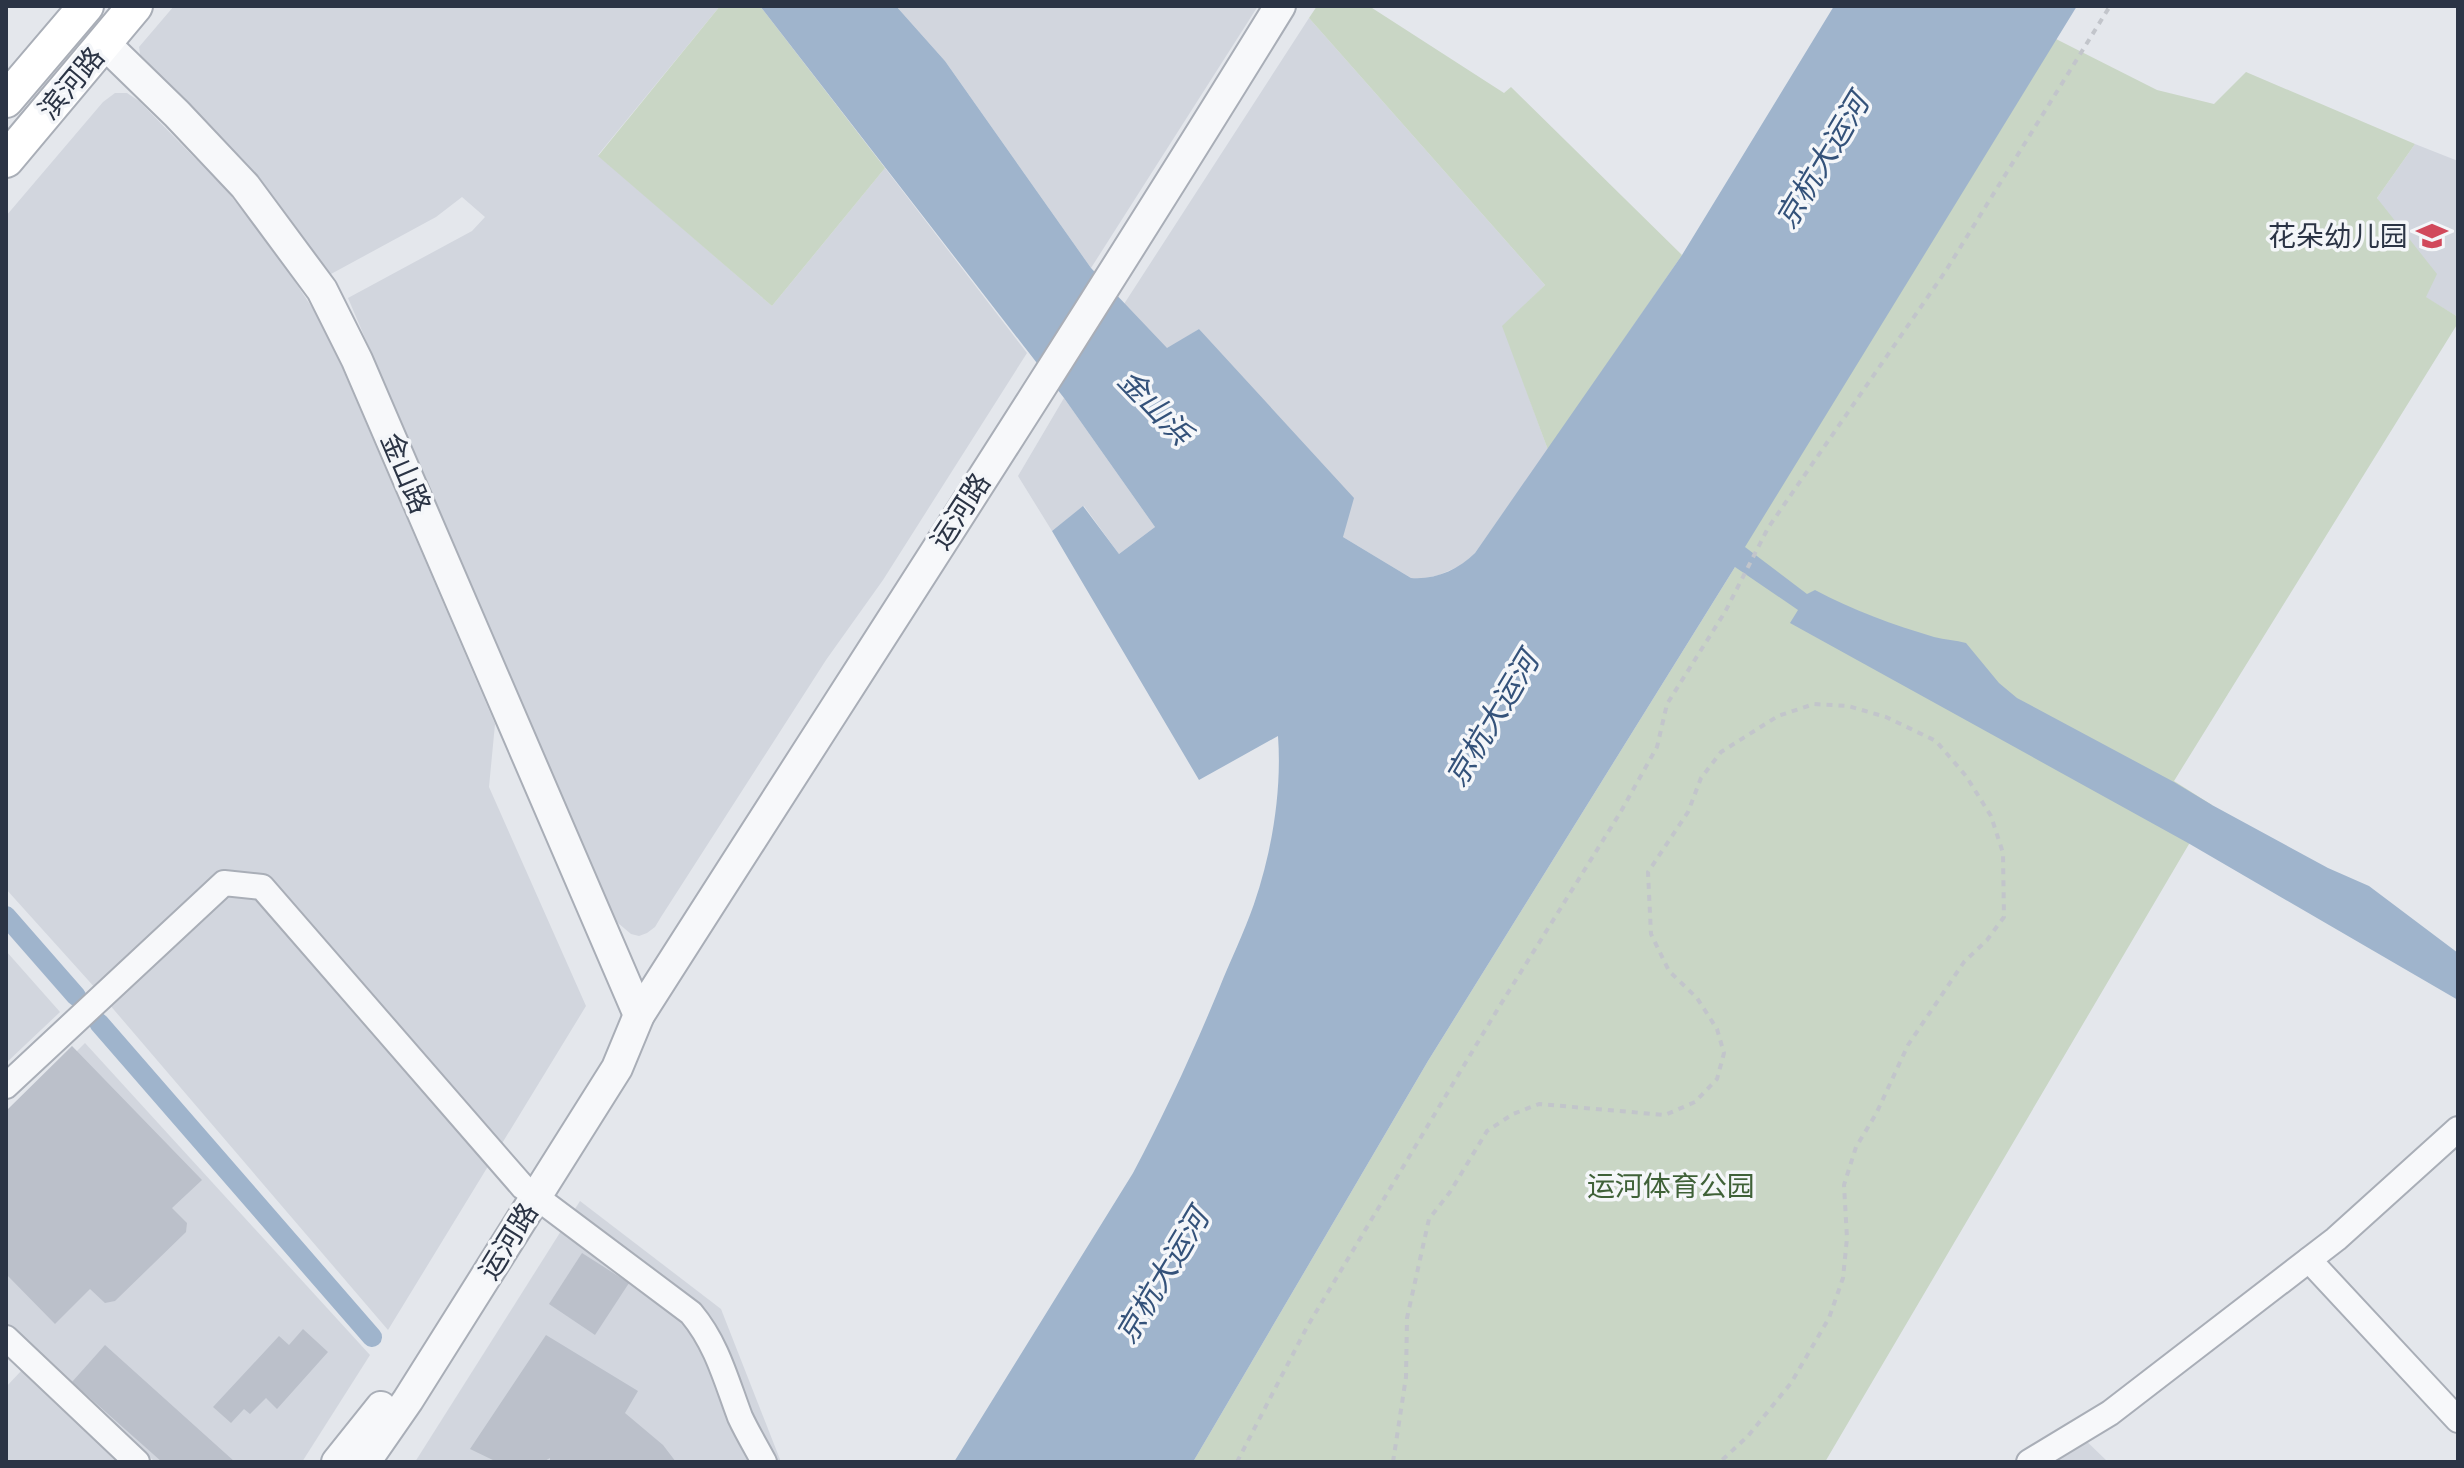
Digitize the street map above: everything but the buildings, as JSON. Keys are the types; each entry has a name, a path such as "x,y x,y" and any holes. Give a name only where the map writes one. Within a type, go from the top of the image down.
{"main road":[{"name":"滨河路","path":"6,160 135,6"},
{"name":"滨河路","path":"6,100 74,10"},
{"name":"金山路","path":"74,10 104,43"}],"street":[{"name":"运河路","path":"355,1462 528,1190 605,1049 639,1015 1117,269 1280,6"},
{"name":"金山路","path":"104,43 245,186 322,290 364,374 639,1015"},
{"path":"6,1086 224,883 262,887 528,1190 691,1313 706,1331 717,1352 742,1420 764,1462"},
{"path":"2029,1462 2110,1413 2309,1260 2458,1129"},
{"path":"2309,1260 2458,1420"},
{"path":"6,1338 137,1462"},
{"name":"运河路","path":"337,1462 396,1401"},
{"name":"运河路","path":"365,1462 396,1401"},
{"path":"382,1462 396,1401"},
{"path":"742,1420 748,1462"}],"path":[{"path":"1237,1462 1307,1327 1499,1007 1620,813 1657,747 1667,704 1725,612 1768,528 1945,272 2110,6"},
{"path":"1393,1462 1406,1377 1407,1318 1429,1219 1450,1192 1487,1131 1513,1114 1539,1104 1665,1115 1695,1102 1717,1079 1724,1053 1717,1029 1697,998 1669,971 1651,934 1648,872 1688,812 1701,778 1721,752 1778,716 1814,704 1848,706 1886,717 1936,741 1966,776 1991,816 2003,853 2004,917 1987,940 1964,962 1915,1034 1876,1114 1856,1147 1844,1185 1847,1238 1843,1278 1829,1318 1791,1383 1748,1436 1720,1462"}],"shaded area":[{"path":"174,6 720,6 598,155 772,306 885,168 1027,353 883,580 826,660 655,927 647,933 639,936 631,934 610,913 348,298 472,231 485,217 462,197 436,217 331,274 318,268 141,60 139,47"},
{"path":"896,6 1258,6 1091,268 945,61"},
{"path":"1309,18 1545,285 1503,326 1548,450 1475,553 1462,565 1422,579 1411,578 1343,537 1199,329 1167,349 1124,304"},
{"path":"115,93 127,93 139,101 227,191 274,250 317,315 495,724 489,787 586,1006 388,1330 97,990 6,889 6,216 103,102"},
{"name":"花朵幼儿园","path":"2415,144 2458,161 2458,317 2425,297 2377,198"},
{"path":"1064,398 1155,527 1119,554 1084,506 1052,531 1018,476"},
{"path":"6,951 60,1012 6,1063"},
{"path":"85,1043 370,1355 302,1462 155,1462 6,1323 6,1122"},
{"path":"580,1201 721,1309 781,1462 415,1462"},
{"path":"22,1370 122,1462 6,1462 6,1387"},
{"path":"2080,1435 2108,1462 2044,1462"}],"green space":[{"path":"720,6 760,6 885,168 772,306 598,156"},
{"path":"1317,6 1369,6 1504,93 1511,87 1682,255 1548,450 1502,326 1545,285 1309,18"},
{"name":"运河体育公园","path":"2056,39 2157,90 2214,104 2246,72 2415,144 2377,198 2437,274 2426,297 2458,317 2458,323 2174,781 2212,805 1825,1462 1193,1462 1428,1061 1735,567 1744,547"}],"water":[{"path":"760,6 896,6 945,61 1091,268 1167,348 1199,329 1354,498 1343,537 1411,578 1420,578 1446,573 1475,553 1682,255 1834,6 2077,6 1745,547 1807,594 1815,590 1889,622 1934,637 1966,643 1999,683 2017,698 2328,868 2369,886 2458,953 2458,1000 2188,843 1790,623 1798,610 1735,567 1428,1061 1193,1462 954,1462 1133,1173 1189,1059 1246,926 1260,884 1271,842 1277,800 1278,736 1199,780 1052,531 1083,506 1119,554 1155,527 1064,398"}],"waterway":[{"path":"6,916 76,996"},
{"path":"99,1023 372,1337"}],"place":[{"name":"花朵幼儿园","path":"2432,236"}],"water label":[{"name":"京杭大运河","path":"1822,161"},
{"name":"金山浜","path":"1155,407"},
{"name":"京杭大运河","path":"1492,719"},
{"name":"京杭大运河","path":"1162,1276"}]}
